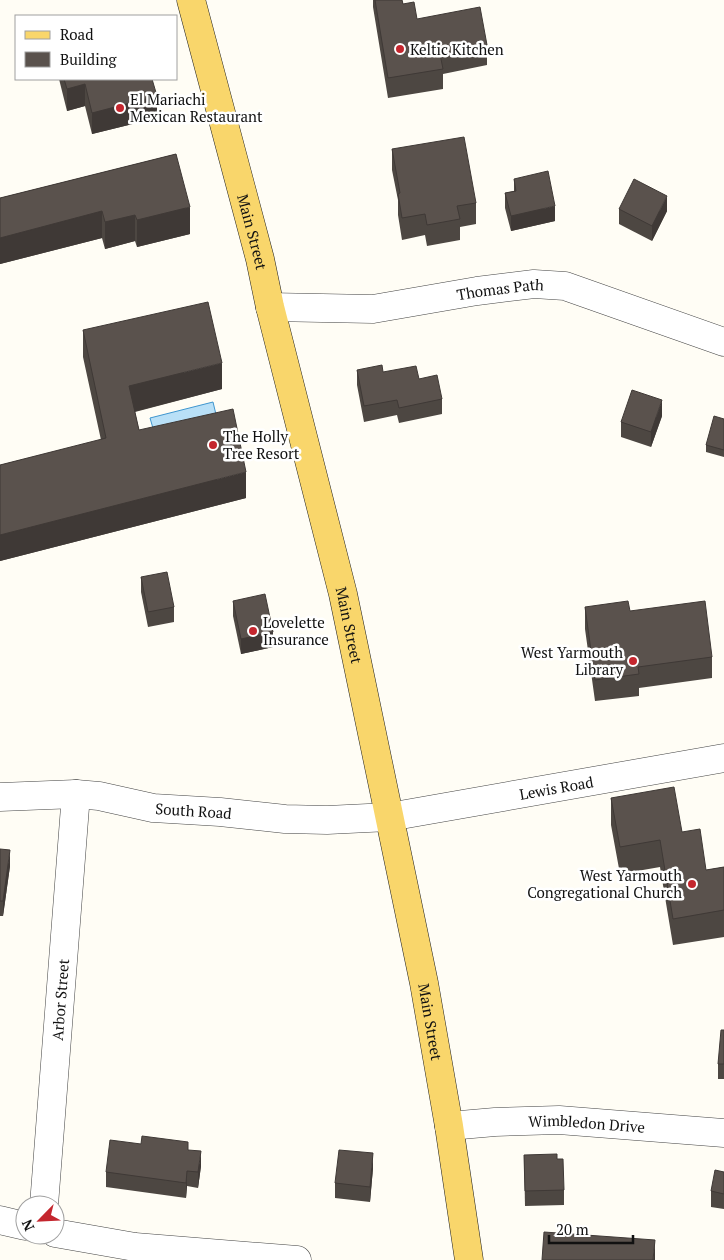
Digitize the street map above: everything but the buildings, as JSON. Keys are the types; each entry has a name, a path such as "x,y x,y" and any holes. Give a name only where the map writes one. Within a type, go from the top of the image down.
{"main road":[{"name":"Main Street","path":"191,0 260,259 270,307 343,594 424,983 449,1126 469,1260"}],"street":[{"name":"Thomas Path","path":"270,307 373,308 534,284 565,286 724,342"},
{"name":"Lewis Road","path":"389,817 724,758"},
{"name":"South Road","path":"0,797 76,794 99,796 153,808 220,812 285,819 327,820 389,817"},
{"name":"Arbor Street","path":"45,1195 76,794"},
{"name":"Wimbledon Drive","path":"449,1126 559,1120 724,1133"},
{"path":"0,1220 15,1224"},
{"path":"65,1235 135,1247 297,1260"}],"water":[{"path":"213,402 219,427 157,442 150,418"}],"place":[{"name":"Keltic Kitchen","path":"400,49"},
{"name":"El Mariachi Mexican Restaurant","path":"120,108"},
{"name":"The Holly Tree Resort","path":"213,445"},
{"name":"Lovelette Insurance","path":"253,631"},
{"name":"West Yarmouth Library","path":"633,661"},
{"name":"West Yarmouth Congregational Church","path":"692,884"}]}
